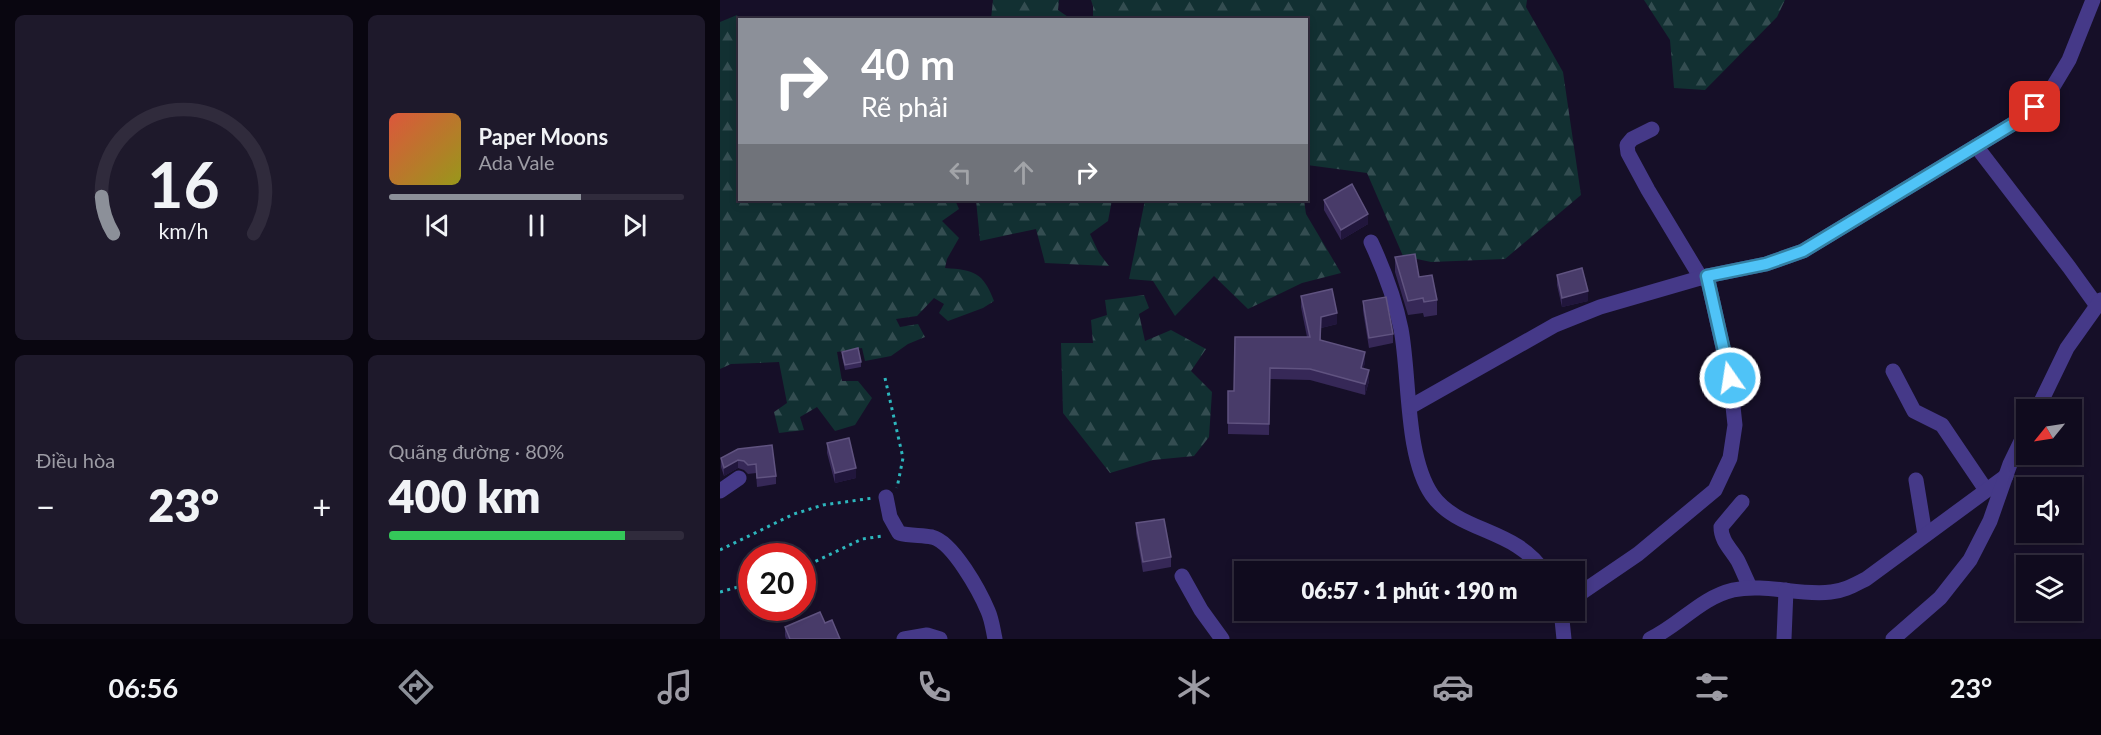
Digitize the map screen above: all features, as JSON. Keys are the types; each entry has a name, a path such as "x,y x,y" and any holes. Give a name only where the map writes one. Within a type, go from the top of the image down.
{"street":[{"path":"1410,411 1555,325 1600,307 1766,264 1803,251 2021,119 2048,95 2069,60 2093,0"},
{"path":"1585,590 1638,554 1714,490 1730,458 1735,425 1730,378 1706,279 1648,190 1628,153 1627,145 1632,139 1652,129"},
{"path":"1976,146 2099,303 2067,348 2042,399"},
{"path":"1371,242 1387,277 1401,329 1419,470 1433,496 1454,516 1509,540 1537,561"},
{"path":"1893,371 1914,411 1942,425 1986,490"},
{"path":"1893,639 1940,598 1970,560 1990,521 2016,454"},
{"path":"1650,639 1715,595 1750,587 1830,592 1849,588 1866,579 2006,476"},
{"path":"720,491 739,478"},
{"path":"1916,480 1925,535"},
{"path":"886,497 890,517 899,533 932,537 945,544 976,587 990,614 995,639"},
{"path":"1742,502 1721,527 1721,532 1750,587"},
{"path":"1182,576 1190,594 1222,639"},
{"path":"1784,639 1786,590"},
{"path":"1562,621 1564,639"},
{"path":"904,639 927,635 940,639"}],"path":[{"path":"720,550 794,514 824,504 886,497 899,487 903,458 885,378"},
{"path":"816,561 862,539 899,533"},
{"path":"720,592 738,587"}],"green space":[{"path":"993,0 1059,0 1058,10 1070,18 991,18"},
{"path":"1091,0 1527,0 1526,7 1563,72 1581,195 1505,259 1431,262 1403,256 1367,173 1308,165 1308,18 1093,18"},
{"path":"1644,0 1785,0 1777,17 1705,90 1674,88 1670,40"},
{"path":"737,15 739,18 738,68 736,71 738,71 738,201 955,201 959,209 942,221 959,238 947,259 945,268 976,274 986,284 994,301 983,308 948,321 939,313 944,304 934,298 917,316 896,319 900,327 918,324 925,337 908,344 891,356 865,361 862,348 837,352 842,381 858,381 872,398 855,425 835,431 817,407 800,417 804,430 779,433 774,412 787,403 779,362 731,364 720,369 720,22"},
{"path":"976,201 1112,201 1108,221 1090,234 1099,253 1109,266 1045,263 1036,229 980,241"},
{"path":"1145,201 1304,201 1306,214 1341,273 1302,283 1248,309 1214,276 1175,316 1153,281 1129,279"},
{"path":"1144,295 1149,308 1139,314 1145,341 1171,330 1206,349 1191,371 1212,392 1209,437 1194,456 1153,460 1110,473 1063,413 1061,343 1093,343 1091,320 1107,315 1105,300"}],"building":[{"path":"1352,184 1368,214 1341,230 1324,200"},
{"path":"1415,254 1419,277 1432,275 1437,300 1424,302 1423,298 1408,301 1395,257"},
{"path":"1582,268 1588,291 1562,298 1557,275"},
{"path":"1332,289 1337,313 1321,317 1320,340 1365,352 1361,368 1369,370 1365,384 1310,369 1270,368 1269,424 1228,423 1228,391 1234,391 1235,337 1310,337 1301,296"},
{"path":"1386,297 1393,334 1369,338 1363,301"},
{"path":"858,348 861,362 845,365 842,352"},
{"path":"849,438 856,468 835,473 827,443"},
{"path":"772,445 776,476 757,478 756,464 748,465 738,460 724,468 721,458 738,449"},
{"path":"1164,519 1171,557 1143,562 1136,523"},
{"path":"820,612 825,623 832,620 840,639 790,639 785,627 799,621 816,621 816,614"}],"route":[{"path":"1730,378 1707,276 1766,264 1803,251 2021,119 2035,107"}]}
